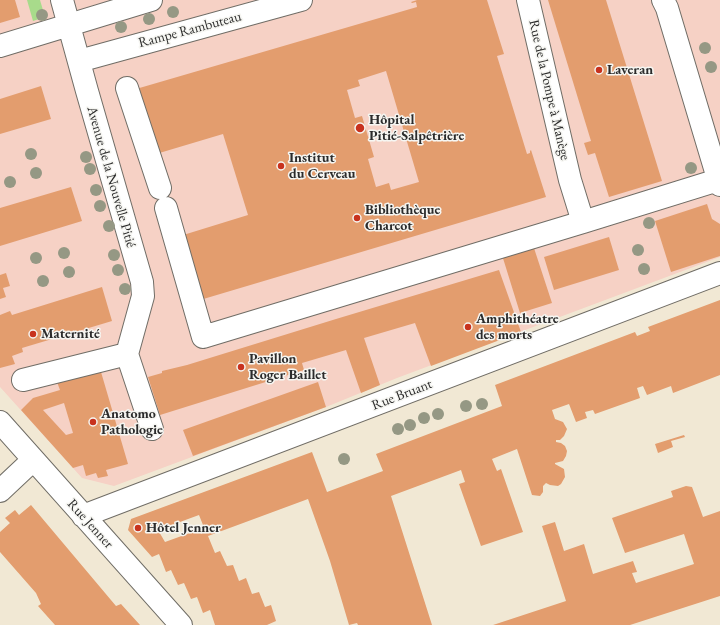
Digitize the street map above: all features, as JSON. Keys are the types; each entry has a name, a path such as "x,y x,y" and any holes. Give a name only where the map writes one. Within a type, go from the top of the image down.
{"street":[{"name":"Avenue de la Nouvelle Pitié","path":"62,0 70,25 78,61 142,282 143,296 127,354"},
{"path":"0,46 151,0"},
{"name":"Rampe Rambuteau","path":"78,61 301,0"},
{"name":"Rue de la Pompe à Manège","path":"528,0 570,180 582,222"},
{"path":"127,88 163,198 203,337 719,182 664,0"},
{"name":"Rue Bruant","path":"83,516 720,273"},
{"path":"23,380 127,354 152,429"},
{"name":"Rue Jenner","path":"0,422 181,625"},
{"path":"0,491 33,460"}],"shaded area":[{"name":"Hôpital Pitié-Salpêtrière","path":"0,0 720,0 720,257 114,486 82,478 0,387"}],"green space":[{"path":"27,0 40,0 45,17 33,21"}],"building":[{"path":"0,0 15,0 20,17 0,23"},
{"path":"417,0 487,0 504,54 497,56 527,154 530,153 531,150 546,197 200,300 180,236 248,215 223,134 156,154 136,89 417,7 416,2 411,2","holes":["386,71 419,182 391,190 389,183 376,187 368,159 374,157 362,116 355,118 347,90 360,86 358,80"]},
{"name":"Laveran","path":"548,0 606,0 662,181 609,197 595,153 588,155 584,143 591,141"},
{"path":"41,86 51,119 0,134 0,99"},
{"path":"71,187 82,221 0,246 0,208"},
{"path":"707,204 712,219 720,224 720,256 671,272 655,221"},
{"path":"609,237 619,270 554,290 544,257"},
{"path":"533,245 552,303 520,313 502,255"},
{"path":"499,270 521,332 431,366 415,323 364,338 380,385 361,393 346,350 302,363 304,370 160,415 148,377 162,373 162,371 187,365"},
{"path":"6,273 10,286 3,288 6,297 0,299 0,275"},
{"name":"Maternité","path":"102,287 112,321 22,348 23,352 12,356 15,364 0,368 0,315 10,311 12,315"},
{"path":"720,300 720,375 673,393 671,386 647,395 643,386 637,388 640,398 595,414 593,410 585,412 587,418 576,422 569,404 552,410 555,419 563,422 567,429 564,436 560,440 556,440 556,442 565,446 567,451 563,461 555,463 564,469 565,477 561,484 558,486 546,483 543,486 543,492 540,496 532,495 517,449 492,459 497,471 501,469 523,532 481,546 459,484 465,482 461,470 391,496 432,625 358,625 357,623 349,625 330,561 308,499 208,536 215,553 220,551 227,566 233,565 239,581 246,578 252,594 259,592 265,607 271,605 276,621 267,625 215,625 210,610 203,613 197,597 191,599 184,583 178,585 171,570 166,572 159,554 152,557 128,530 131,519 312,452 327,492 383,471 376,454 502,406 495,385 635,332 637,336 650,331 648,327","holes":["199,515 203,525 201,529 165,542 158,530"]},
{"name":"Anatomo Pathologie","path":"101,372 128,464 106,470 108,476 98,478 96,473 86,476 83,465 73,468 21,410 33,398 60,390 57,382","holes":["64,403 73,433 66,435 43,410"]},
{"path":"318,382 326,407 193,456 183,430"},
{"path":"684,435 685,437 671,441 673,447 658,453 655,444"},
{"path":"686,486 692,487 703,517 720,511 720,596 630,625 493,625 566,601 542,526 555,522 564,551 584,544 593,574 633,561 637,572 632,573 636,583 694,564 684,534 625,553 612,518 673,497 671,491"},
{"path":"31,505 116,606 121,604 140,625 55,625 38,606 41,604 36,593 0,552 0,532 10,523 5,518 15,510 19,515"}],"place":[{"name":"Laveran","path":"599,70"},
{"name":"Hôpital Pitié-Salpêtrière","path":"360,128"},
{"name":"Institut du Cerveau","path":"281,166"},
{"name":"Bibliothèque Charcot","path":"357,218"},
{"name":"Amphithéatre des morts","path":"468,327"},
{"name":"Maternité","path":"33,334"},
{"name":"Pavillon Roger Baillet","path":"241,367"},
{"name":"Anatomo Pathologie","path":"93,422"},
{"name":"Hôtel Jenner","path":"138,528"}]}
